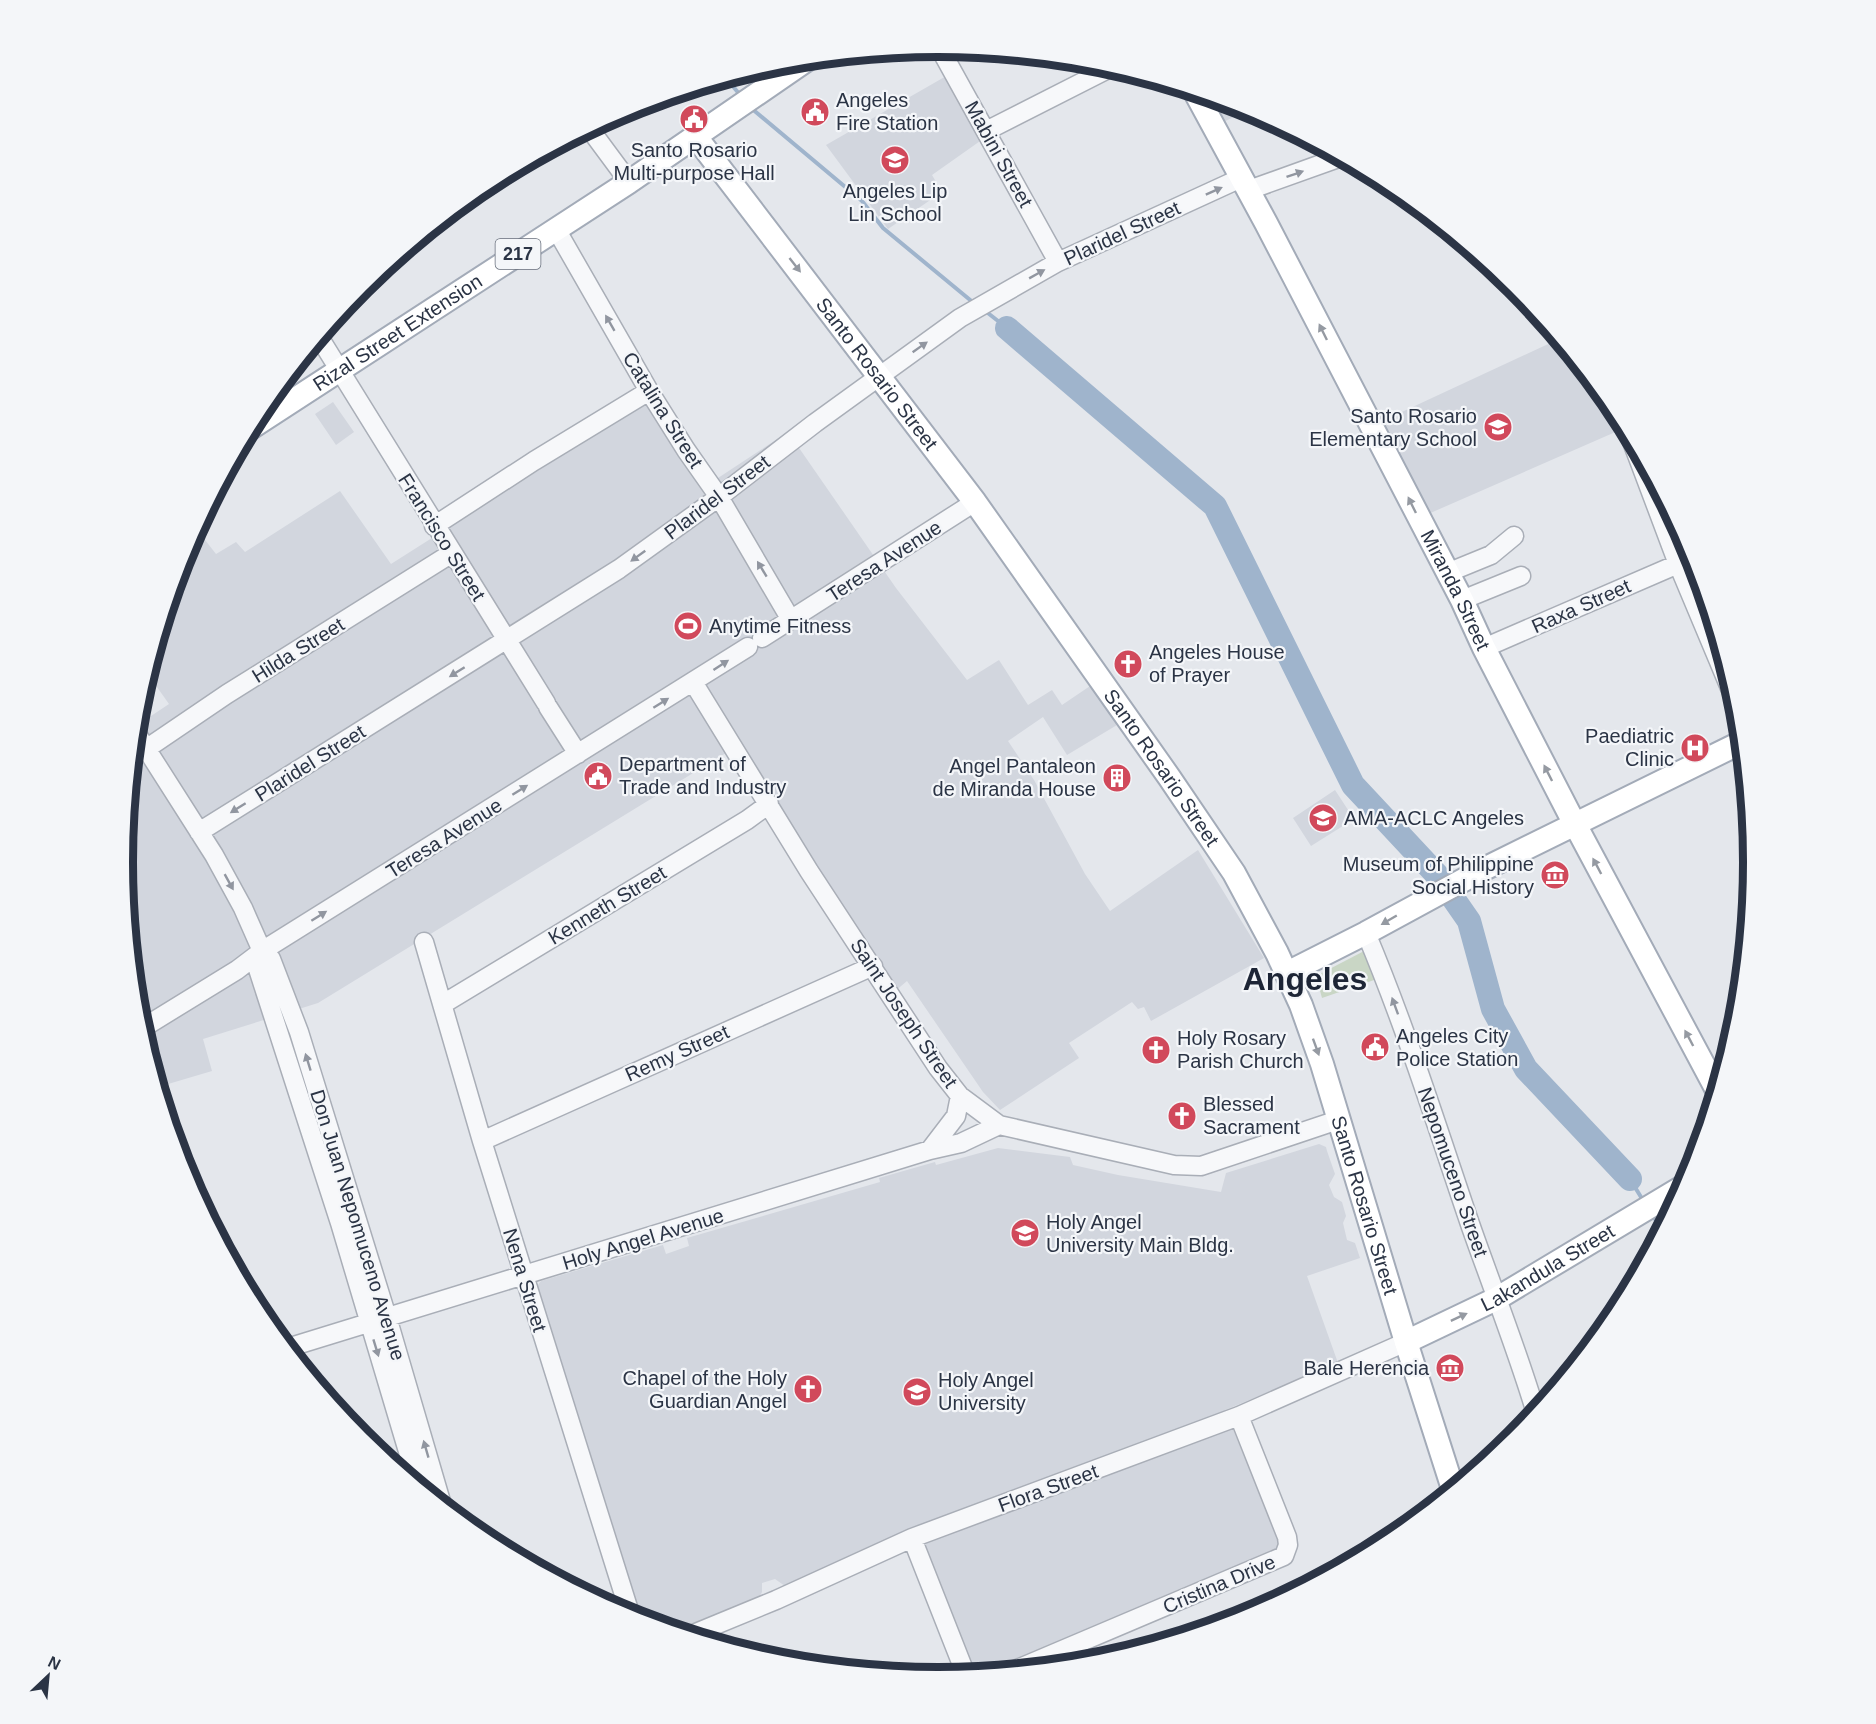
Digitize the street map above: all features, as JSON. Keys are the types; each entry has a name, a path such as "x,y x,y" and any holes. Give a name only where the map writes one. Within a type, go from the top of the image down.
{"main road":[{"name":"217","path":"696,137 792,70"},
{"name":"Miranda Street","path":"1200,101 1462,600 1484,648 1575,825 1712,1081"},
{"name":"Rizal Street Extension","path":"268,417 696,137"},
{"name":"Santo Rosario Street","path":"696,137 975,502 1234,873 1287,974 1301,1005 1322,1064 1451,1482"},
{"path":"1287,974 1482,870 1734,746"},
{"name":"Lakandula Street","path":"1406,1342 1496,1299 1671,1194"}],"street":[{"name":"Mabini Street","path":"945,57 1058,262"},
{"path":"986,131 1100,73"},
{"path":"594,135 629,182"},
{"name":"Plaridel Street","path":"199,832 619,569 960,318 1058,262 1245,184 1328,158"},
{"name":"Catalina Street","path":"556,229 649,391 719,497 791,620"},
{"name":"Francisco Street","path":"323,343 578,754"},
{"path":"435,526 534,461 649,391"},
{"path":"1648,483 1716,655"},
{"name":"Teresa Avenue","path":"149,1024 975,502"},
{"path":"1447,573 1491,555 1514,536"},
{"name":"Hilda Street","path":"146,749 219,699 452,553"},
{"name":"Raxa Street","path":"1484,648 1678,564"},
{"path":"1462,600 1521,576"},
{"name":"Saint Joseph Street","path":"693,682 809,871 938,1068 960,1096 999,1125 1174,1165 1201,1166 1338,1120"},
{"name":"Don Juan Nepomuceno Avenue","path":"142,743 174,790 243,908 262,951 257,966 321,1133 387,1317 439,1493"},
{"name":"Kenneth Street","path":"443,1004 747,820 769,804"},
{"name":"Nepomuceno Street","path":"1366,933 1406,1037 1533,1404"},
{"name":"Nena Street","path":"424,942 482,1141 627,1605"},
{"name":"Remy Street","path":"482,1141 873,966"},
{"path":"930,1150 956,1116 960,1096"},
{"name":"Holy Angel Avenue","path":"295,1346 930,1150 961,1143 999,1125"},
{"name":"Don Juan Nepomuceno Avenue","path":"321,1133 340,1223 414,1473"},
{"name":"Flora Street","path":"701,1631 912,1538 1239,1416 1406,1342"},
{"name":"Cristina Drive","path":"1038,1660 1284,1556 1288,1545 1287,1537 1239,1416"},
{"path":"912,1538 962,1666"}],"shaded area":[{"name":"Angeles Lip Lin School","path":"948,75 983,139 932,175 942,192 888,229 826,145"},
{"path":"1210,105 1238,115 1219,124"},
{"name":"Santo Rosario Elementary School","path":"1552,342 1577,372 1617,431 1419,518 1376,424"},
{"path":"660,393 718,478 788,432 896,588 967,680 999,660 1028,705 1052,690 1062,705 1096,682 1122,722 1067,755 1043,717 1008,741 1034,780 1085,874 1110,911 1198,850 1264,958 1151,1021 1144,1007 1138,1009 1132,1002 1069,1043 1079,1058 1000,1110 983,1092 907,981 894,992 734,748 318,1003 203,1039 212,1071 165,1085 148,1019 140,967 133,862 135,809 146,719 169,704 153,682 176,603 194,554 202,536 216,554 236,542 245,552 340,491 391,564"},
{"path":"333,402 354,432 336,445 315,414"},
{"name":"AMA-ACLC Angeles","path":"1335,790 1354,819 1311,846 1293,818"},
{"name":"Holy Angel University","path":"1319,1144 1326,1147 1335,1174 1329,1185 1334,1197 1342,1202 1346,1216 1343,1223 1347,1240 1355,1243 1360,1258 1307,1276 1338,1363 1225,1410 1280,1542 1275,1556 1015,1663 991,1665 970,1666 916,1530 785,1586 775,1579 762,1583 762,1592 758,1600 691,1628 633,1607 536,1293 541,1281 663,1245 666,1254 689,1246 687,1238 880,1182 879,1178 935,1162 936,1165 998,1148 1070,1157 1073,1165 1221,1192 1226,1173"}],"green space":[{"path":"1366,950 1377,979 1322,998 1316,976"}],"waterway":[{"path":"731,84 741,96"},
{"path":"751,108 862,201 883,228 975,304"},
{"path":"984,310 1007,328"},
{"path":"1007,328 1215,506 1353,785 1437,875 1469,921 1493,1009 1526,1069 1630,1179"},
{"path":"1630,1179 1644,1202"},
{"path":"1651,1213 1657,1223"}],"place":[{"name":"Angeles Fire Station","path":"815,112"},
{"name":"Santo Rosario Multi-purpose Hall","path":"694,119"},
{"name":"Angeles Lip Lin School","path":"895,160"},
{"name":"Santo Rosario Elementary School","path":"1498,427"},
{"name":"Anytime Fitness","path":"688,626"},
{"name":"Angeles House of Prayer","path":"1128,664"},
{"name":"Paediatric Clinic","path":"1695,748"},
{"name":"Department of Trade and Industry","path":"598,776"},
{"name":"Angel Pantaleon de Miranda House","path":"1117,778"},
{"name":"AMA-ACLC Angeles","path":"1323,818"},
{"name":"Museum of Philippine Social History","path":"1555,875"},
{"name":"Angeles City Police Station","path":"1375,1047"},
{"name":"Holy Rosary Parish Church","path":"1156,1050"},
{"name":"Blessed Sacrament","path":"1182,1116"},
{"name":"Holy Angel University Main Bldg.","path":"1025,1233"},
{"name":"Bale Herencia","path":"1450,1368"},
{"name":"Chapel of the Holy Guardian Angel","path":"808,1389"},
{"name":"Holy Angel University","path":"917,1392"}],"district":[{"name":"Angeles","path":"1305,979"}]}
